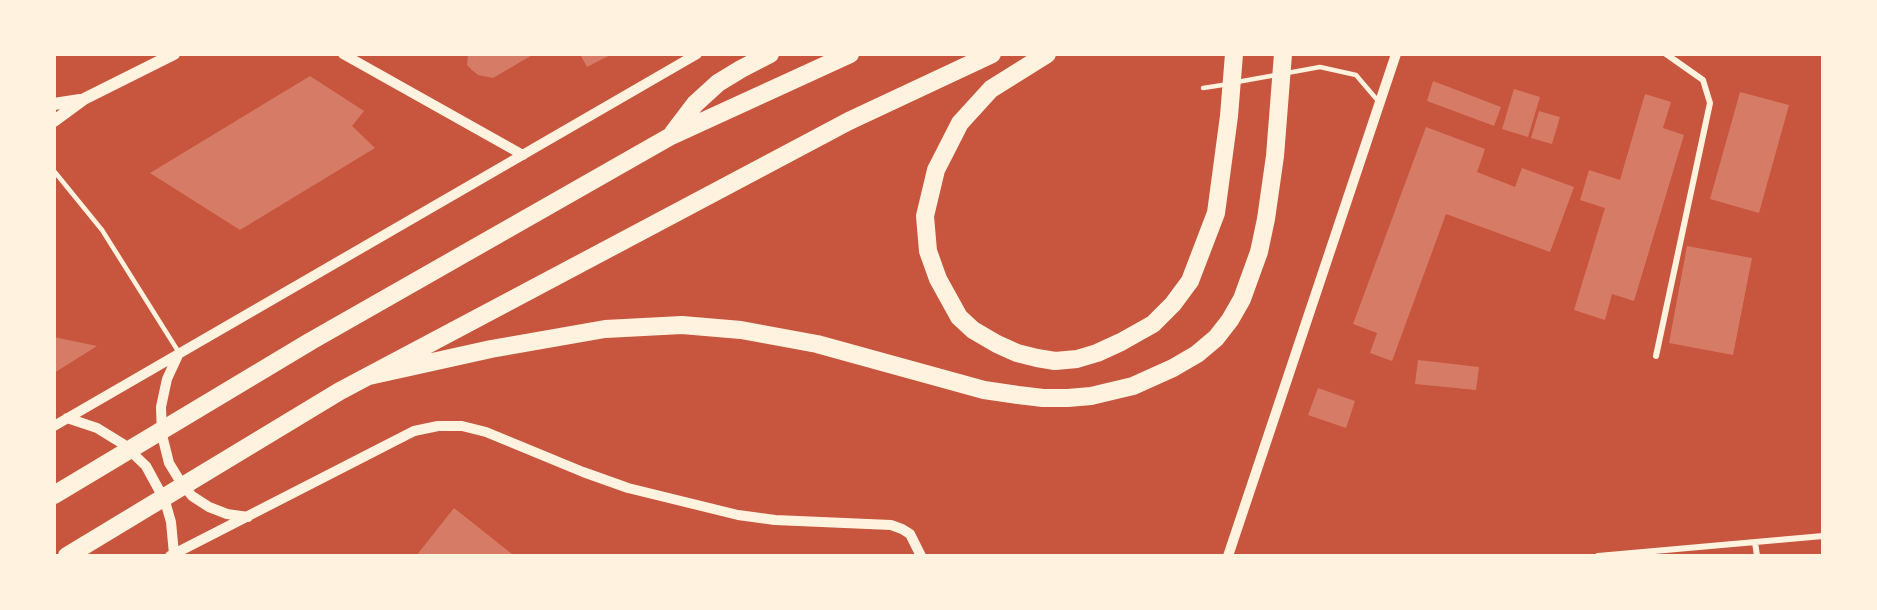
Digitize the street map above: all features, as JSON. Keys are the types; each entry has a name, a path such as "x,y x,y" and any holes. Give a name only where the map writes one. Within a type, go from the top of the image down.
{"highway":[{"path":"670,136 695,104 718,83 770,54"},
{"path":"54,495 310,341 670,136 850,54"},
{"path":"67,556 340,391 849,122 992,54"},
{"path":"1047,54 991,89 960,123 936,170 925,216 928,251 938,279 959,317 973,330 1017,353 1055,361 1077,359 1121,342 1153,324 1173,304 1190,280 1216,213 1229,116 1234,54"},
{"path":"369,376 491,349 605,329 682,325 741,330 817,344 984,390 1018,395 1068,398 1091,396 1133,386 1173,368 1197,354 1216,338 1230,320 1246,290 1259,252 1271,190 1283,54"}],"main road":[{"path":"54,121 84,99 174,54"},
{"path":"54,104 84,99"}],"street":[{"path":"343,54 524,155"},
{"path":"54,426 697,54"},
{"path":"1228,556 1396,54"},
{"path":"1656,356 1710,103 1703,80 1666,54"},
{"path":"179,353 167,379 161,407 162,435 169,463 192,496 227,514 248,517"},
{"path":"67,418 97,428 123,444 146,466 165,501 171,522 172,555 414,431 438,426 462,426 486,432 628,489 715,510 775,520 891,525 910,534 921,556"},
{"path":"1598,556 1823,536"},
{"path":"1755,542 1757,556"}],"lane":[{"path":"1203,88 1320,67 1356,75 1379,102"},
{"path":"54,171 102,230 179,353"}],"building":[{"path":"468,54 534,54 493,78 478,75 472,70 467,65"},
{"path":"580,54 612,54 587,67"},
{"path":"310,76 364,111 352,126 375,148 240,230 150,173"},
{"path":"1433,81 1501,107 1494,126 1427,101"},
{"path":"1514,89 1540,97 1528,137 1502,129"},
{"path":"1740,92 1789,105 1759,213 1710,199"},
{"path":"1645,94 1671,102 1663,128 1684,135 1634,301 1612,294 1605,320 1574,310 1605,208 1580,200 1589,170 1620,180"},
{"path":"1539,111 1560,117 1552,144 1531,138"},
{"path":"1426,127 1485,149 1477,172 1515,187 1522,168 1574,187 1550,252 1446,214 1392,361 1370,353 1377,333 1353,324"},
{"path":"1687,246 1752,258 1733,355 1669,343"},
{"path":"54,337 97,346 54,373"},
{"path":"1418,360 1479,367 1476,390 1415,384"},
{"path":"1318,388 1355,401 1346,428 1308,415"},
{"path":"454,508 512,554 511,556 416,556"}]}
